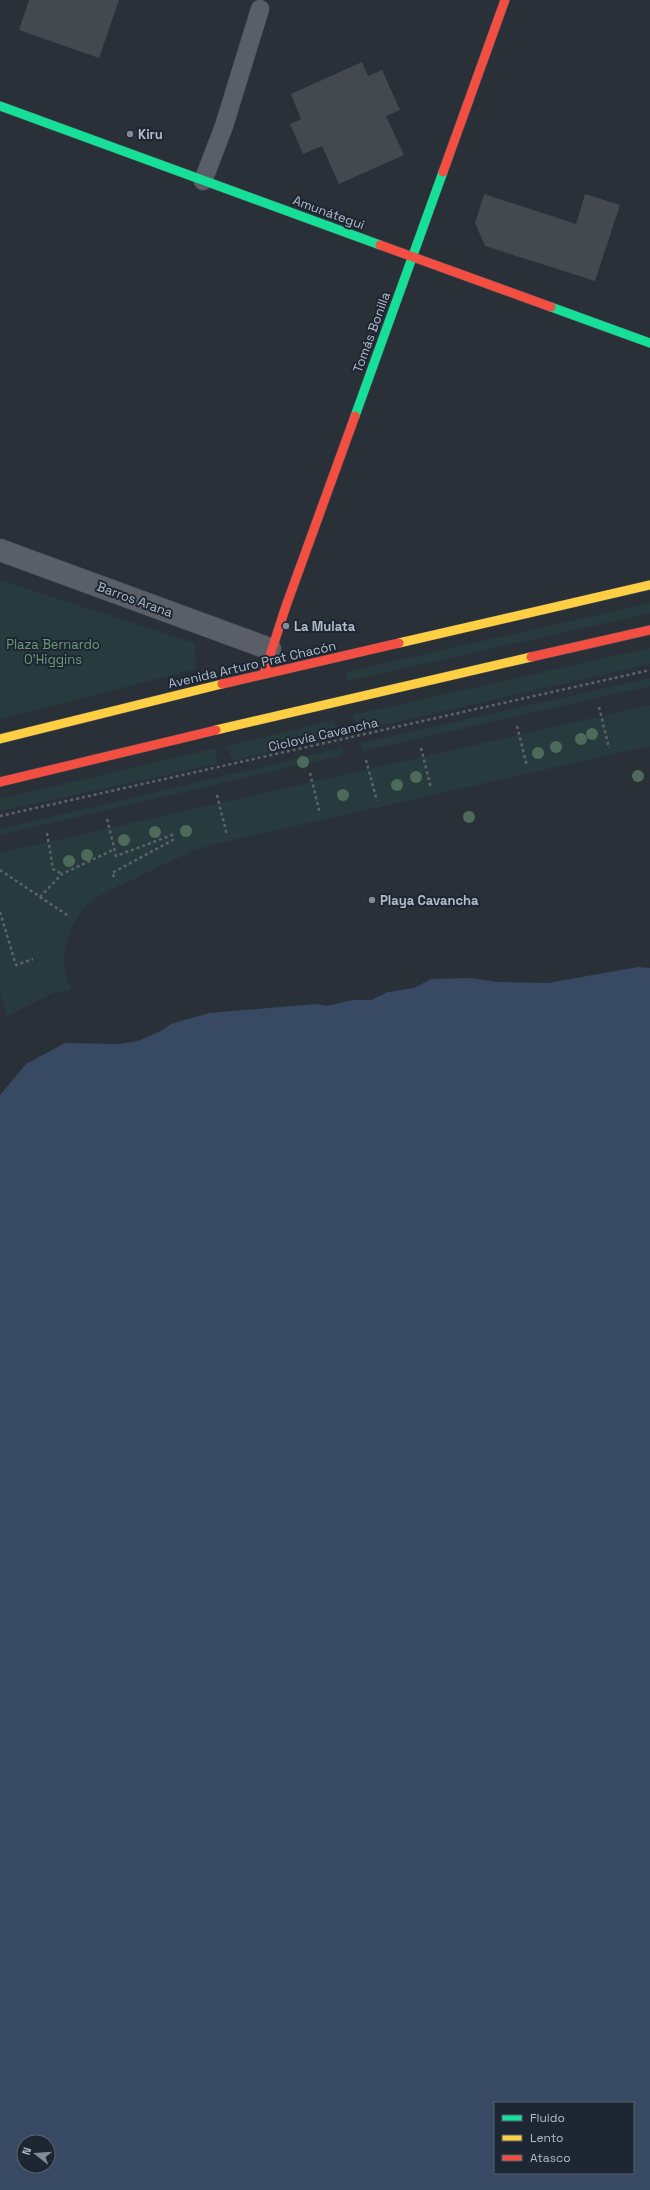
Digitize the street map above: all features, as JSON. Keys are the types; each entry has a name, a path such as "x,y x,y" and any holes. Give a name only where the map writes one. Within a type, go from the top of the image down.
{"street":[{"name":"Tomás Bonilla","path":"264,674 270,649 505,0"},
{"name":"Amunátegui","path":"0,106 650,343"},
{"name":"Barros Arana","path":"0,550 270,649"},
{"name":"Avenida Arturo Prat Chacón","path":"0,739 264,674 650,584"},
{"path":"0,782 340,700 650,630"}],"lane":[{"path":"203,181 224,126 260,10"}],"path":[{"name":"Ciclovía Cavancha","path":"0,816 650,670"},
{"path":"599,707 609,748"},
{"path":"517,726 527,766"},
{"path":"421,748 431,788"},
{"path":"366,760 376,801"},
{"path":"310,773 320,814"},
{"path":"217,795 227,835"},
{"path":"107,819 116,856 172,835 173,840 112,873 116,880"},
{"path":"47,833 53,869 62,874"},
{"path":"40,897 62,874 115,849"},
{"path":"0,870 70,917"},
{"path":"0,912 16,965 33,959"}],"green space":[{"name":"Plaza Bernardo O'Higgins","path":"0,580 195,643 196,669 0,719"},
{"path":"650,603 650,613 348,681 346,672"},
{"path":"650,648 650,664 357,731 353,715"},
{"path":"650,678 650,686 363,751 361,743"},
{"path":"650,705 650,746 215,844 195,850 104,893 83,908 71,929 64,954 65,974 71,990 53,993 7,1016 0,994 0,853"},
{"path":"335,720 337,735 233,761 227,746"},
{"path":"216,748 217,764 0,811 0,799"},
{"path":"342,748 343,755 0,835 0,829"}],"water":[{"path":"638,967 650,968 650,2190 0,2190 0,1095 26,1064 65,1043 119,1044 138,1041 161,1031 171,1024 209,1013 316,1004 326,1006 353,1000 371,1000 388,992 414,988 431,979 471,978 498,982 548,983"}],"building":[{"path":"29,0 119,0 99,58 19,30"},
{"path":"362,62 368,76 382,70 400,110 386,116 404,155 339,184 322,146 303,154 290,124 301,119 291,94"},
{"path":"484,194 576,224 585,194 620,205 595,281 485,246 475,223"}],"traffic: fast":[{"path":"0,106 380,245"},
{"path":"355,416 443,172"},
{"path":"551,307 650,343"}],"traffic: slow":[{"path":"399,643 650,585"},
{"path":"216,730 531,657"},
{"path":"0,739 222,684"}],"traffic: jam":[{"path":"443,172 505,0"},
{"path":"380,245 551,307"},
{"path":"264,674 286,606 355,416"},
{"path":"531,657 650,630"},
{"path":"222,684 399,643"},
{"path":"0,782 216,730"}],"place":[{"name":"Kiru","path":"130,134"},
{"name":"La Mulata","path":"286,626"},
{"name":"Playa Cavancha","path":"372,900"}]}
